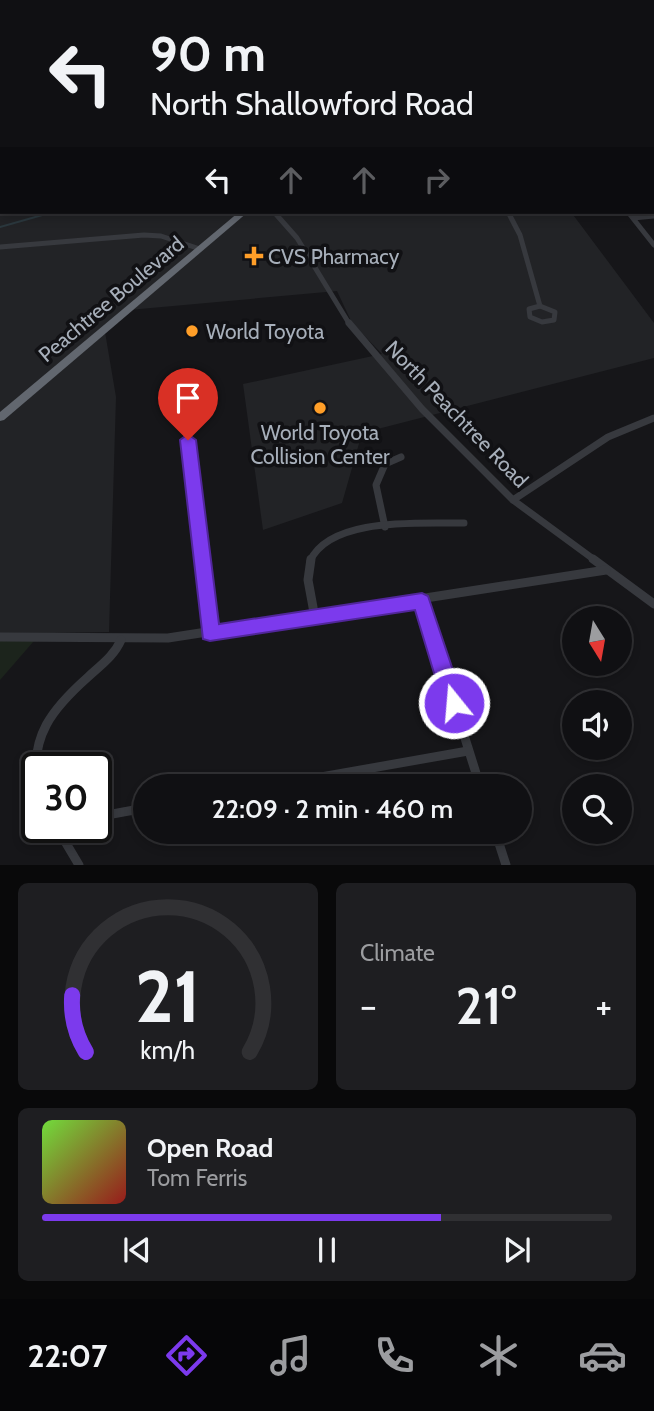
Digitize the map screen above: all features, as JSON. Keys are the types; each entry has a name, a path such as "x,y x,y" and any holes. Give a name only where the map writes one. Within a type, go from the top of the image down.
{"highway":[{"name":"Peachtree Boulevard","path":"1,417 242,214"}],"street":[{"name":"North Peachtree Road","path":"276,214 298,238 334,303 356,334 422,409 513,500 654,604"},
{"path":"509,214 520,235 540,306"},
{"path":"630,214 654,245"},
{"path":"633,218 654,216"},
{"path":"0,247 144,235 161,236 200,249"},
{"path":"513,500 608,437 654,418"},
{"path":"188,440 210,633"},
{"path":"385,527 376,485 386,464 401,457"},
{"path":"315,618 308,581 309,561 316,547 332,536 385,527 464,523"},
{"path":"0,637 121,639 210,633 606,570"},
{"path":"422,601 476,774"},
{"path":"35,752 49,718 115,653 121,639"},
{"path":"338,774 468,751"},
{"path":"112,814 133,810"},
{"path":"66,843 79,865"},
{"path":"499,844 506,865"}],"shaded area":[{"path":"0,214 572,214 654,323 654,358 362,433 342,503 263,530 243,384 382,354 352,323 337,291 129,310 105,332 116,397 109,632 0,634"},
{"path":"0,634 40,634 0,680"}],"waterway":[{"path":"0,227 46,214"}],"place":[{"name":"CVS Pharmacy","path":"254,256"},
{"name":"World Toyota","path":"192,331"},
{"name":"World Toyota Collision Center","path":"320,408"}],"route":[{"path":"188,440 210,633 422,601 454,703"}]}
